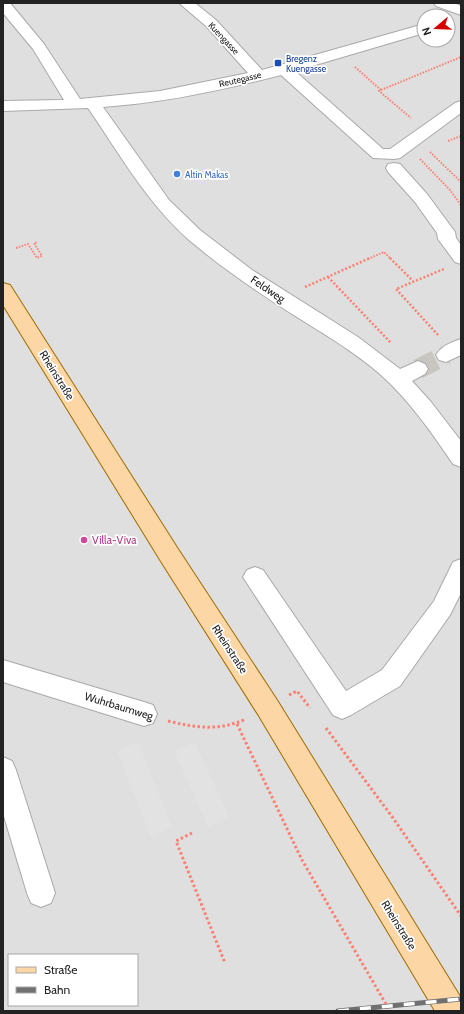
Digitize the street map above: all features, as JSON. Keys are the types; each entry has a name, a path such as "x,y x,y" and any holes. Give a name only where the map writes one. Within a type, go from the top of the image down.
{"main road":[{"name":"Rheinstraße","path":"3,290 268,708 452,1011"}],"street":[{"name":"Kuengasse","path":"186,3 211,23 258,75"},
{"path":"441,3 461,11"},
{"path":"3,4 83,103"},
{"name":"Reutegasse","path":"3,106 83,103 159,96 199,89 284,69 416,30"},
{"path":"284,69 379,154 394,154 461,106"},
{"name":"Feldweg","path":"83,103 163,204 192,233 261,285 340,335 398,380 422,406 461,458"},
{"path":"394,168 421,198 446,232 454,263"},
{"path":"398,380 417,370"},
{"path":"255,577 342,707 391,678 442,608 461,569"},
{"name":"Wuhrbaumweg","path":"3,671 144,714"},
{"path":"3,770 41,893"}],"path":[{"path":"339,54 381,90 379,91 421,135 461,182"},
{"path":"381,90 461,57"},
{"path":"16,248 28,244 37,258 42,256 31,240"},
{"path":"34,244 38,242"},
{"path":"281,298 384,252 413,281"},
{"path":"453,351 396,289 454,263"},
{"path":"328,277 417,370"},
{"path":"297,691 311,709"},
{"name":"Wuhrbaumweg","path":"144,714 190,726 216,729 237,724 302,860 390,1011"},
{"path":"325,727 393,818 461,916"},
{"path":"192,833 176,841 225,963"}],"shaded area":[{"path":"3,3 461,3 461,1011 3,1011"},
{"path":"138,742 172,827 151,837 117,751"},
{"path":"195,742 229,817 208,827 174,751"}],"tunnel":[{"path":"418,369 446,355"}],"railway":[{"path":"338,1011 461,999"}],"place":[{"name":"Bregenz Kuengasse","path":"278,63"},
{"name":"Altin Makas","path":"177,174"},
{"name":"Villa-Viva","path":"84,540"}]}
